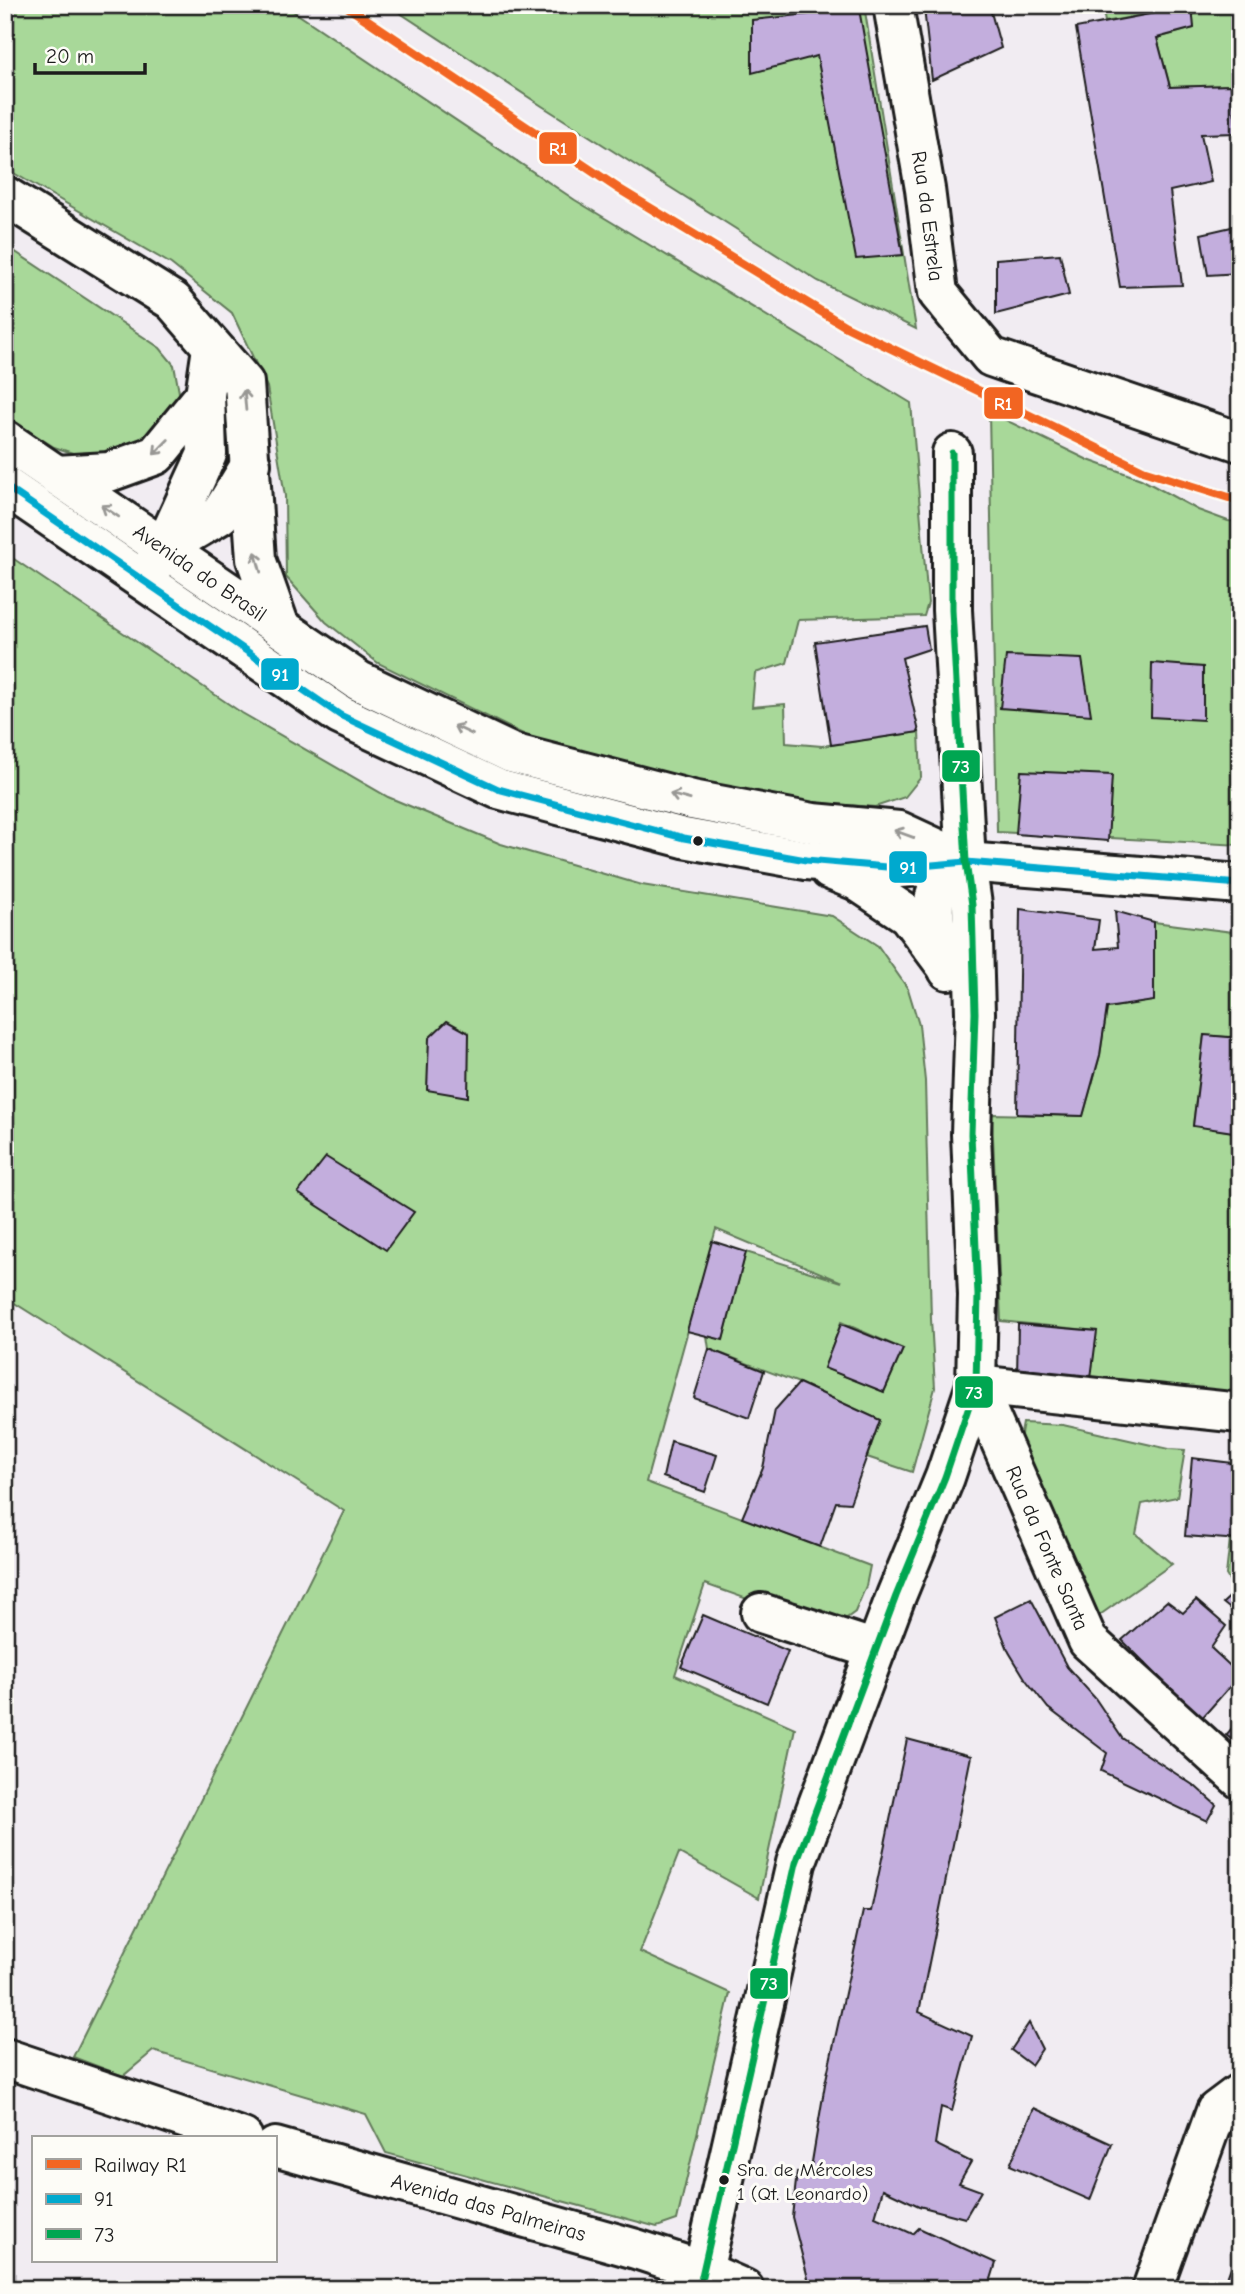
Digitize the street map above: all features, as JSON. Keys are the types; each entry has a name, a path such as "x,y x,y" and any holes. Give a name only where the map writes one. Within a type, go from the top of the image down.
{"street":[{"name":"Rua da Estrela","path":"893,5 925,189 938,293 991,358 1240,442"},
{"path":"5,197 173,301 244,383 256,559 279,627"},
{"path":"143,580 164,548 207,454 205,396 212,348"},
{"path":"56,475 108,472 156,455 205,396"},
{"name":"Avenida do Brasil","path":"5,440 359,681 511,753 692,800 813,822 899,831 966,862"},
{"path":"701,2280 796,1863 945,1477 976,1385 978,1295 971,1133 975,1013 972,905 966,862 952,610 952,453"},
{"path":"164,548 220,515 251,464"},
{"name":"Avenida do Brasil","path":"5,486 340,715 498,789 684,838 806,860 898,868 966,862"},
{"name":"Avenida do Brasil","path":"806,860 857,881 908,915 947,967"},
{"path":"973,1066 966,1025 936,931 933,909 940,884 966,862 1240,884"},
{"path":"976,1385 1240,1413"},
{"name":"Rua da Fonte Santa","path":"976,1385 1088,1641 1240,1779"},
{"path":"761,1613 876,1650"},
{"path":"5,2058 237,2136"},
{"path":"1152,2289 1216,2111 1240,2092"},
{"name":"Avenida das Palmeiras","path":"276,2147 610,2242 701,2280 744,2289"}],"green space":[{"path":"5,5 284,5 575,200 911,403 928,603 924,616 798,620 787,663 755,673 752,707 785,704 786,743 822,746 919,732 921,777 905,797 875,807 724,796 619,767 527,736 378,663 326,622 286,577 285,496 267,387 232,313 171,264 5,168"},
{"path":"388,5 864,5 916,329 818,281"},
{"path":"1102,5 1240,5 1240,133 1237,133 1231,85 1170,87 1157,38 1194,28 1192,6 1105,22"},
{"path":"5,245 160,348 174,365 181,403 157,437 101,457 79,455 54,447 5,416"},
{"path":"989,412 1088,460 1141,479 1198,510 1228,521 1240,522 1240,845 997,832"},
{"path":"5,553 242,713 388,797 501,844 642,885 832,916 878,946 908,989 919,1025 925,1081 935,1388 912,1472 867,1457 880,1420 799,1383 709,1349 707,1336 723,1339 746,1252 842,1282 716,1229 646,1482 870,1566 866,1586 855,1612 832,1629 705,1584 675,1675 795,1728 759,1898 679,1853 640,1952 730,1993 677,2220 657,2227 386,2153 366,2114 153,2051 123,2076 73,2057 344,1511 5,1297","holes":["841,1322 903,1349 884,1392 825,1368"]},
{"path":"1154,922 1240,933 1240,1038 1204,1035 1193,1125 1240,1133 1240,1401 1090,1386 1096,1331 1001,1321 992,1114 1083,1116 1100,1055 1107,1008 1154,1000"},
{"path":"1023,1423 1063,1425 1169,1449 1185,1450 1177,1497 1142,1504 1136,1534 1172,1564 1094,1619 1019,1445"},
{"path":"1230,1539 1240,1540 1240,1597 1226,1575"}],"building":[{"path":"934,5 989,5 1001,48 932,80 924,8"},
{"path":"1192,6 1194,28 1157,38 1170,87 1231,85 1237,133 1201,134 1211,182 1170,191 1182,285 1120,287 1076,28"},
{"path":"859,9 903,255 856,259 817,56 752,73 752,20"},
{"path":"1240,225 1240,273 1208,275 1201,234"},
{"path":"1060,254 1069,295 996,314 996,259"},
{"path":"925,626 929,649 902,658 919,732 831,745 815,642"},
{"path":"1006,656 1082,659 1091,715 1000,708"},
{"path":"1152,663 1203,667 1203,720 1151,717"},
{"path":"1021,771 1112,775 1108,841 1016,834"},
{"path":"1020,909 1099,920 1095,949 1118,947 1115,911 1154,922 1154,1001 1107,1008 1100,1055 1083,1116 1017,1114"},
{"path":"447,1021 469,1033 468,1097 427,1090 429,1038"},
{"path":"1204,1035 1240,1038 1240,1133 1193,1126"},
{"path":"326,1157 414,1212 386,1250 298,1193"},
{"path":"712,1241 746,1252 723,1340 687,1331"},
{"path":"841,1324 903,1349 884,1392 824,1368"},
{"path":"1018,1324 1097,1331 1090,1386 1017,1377"},
{"path":"709,1349 764,1371 749,1418 694,1398"},
{"path":"799,1383 880,1420 850,1503 836,1502 820,1547 742,1518 763,1468 775,1410"},
{"path":"671,1441 717,1455 705,1492 663,1477"},
{"path":"1192,1458 1240,1464 1240,1540 1185,1536"},
{"path":"1235,1592 1240,1597 1240,1617 1223,1603"},
{"path":"1031,1599 1067,1667 1095,1698 1122,1738 1196,1787 1216,1805 1207,1821 1101,1771 1107,1753 1048,1708 1009,1652 995,1617"},
{"path":"1196,1600 1226,1626 1211,1648 1240,1675 1201,1719 1122,1640 1167,1601 1183,1613"},
{"path":"703,1615 788,1651 767,1703 681,1667"},
{"path":"1240,1719 1240,1745 1226,1735"},
{"path":"907,1739 971,1756 919,2012 972,2036 952,2111 941,2107 935,2144 971,2162 959,2183 981,2191 965,2218 919,2206 883,2189 875,2217 913,2234 919,2228 996,2263 988,2289 824,2289 809,2282 792,2217 797,2172 810,2174 825,2084 863,1911 871,1911"},
{"path":"1029,2023 1042,2049 1031,2065 1011,2050"},
{"path":"1034,2108 1112,2144 1090,2200 1010,2165"},
{"path":"1238,2248 1240,2289 1223,2289"}],"rail line":[{"name":"R1","path":"345,5 619,189 845,326 1144,471 1240,501"}],"transit line":[{"name":"73","path":"699,2289 796,1863 896,1596 945,1477 976,1385 978,1295 971,1134 975,1013 972,905 966,862 952,610 952,453"},
{"name":"91","path":"5,486 340,715 498,789 684,838 806,860 898,868 966,862 1240,884"}],"place":[{"name":"Sra. de Mércoles 1 (Qt. Leonardo)","path":"724,2180"}]}
